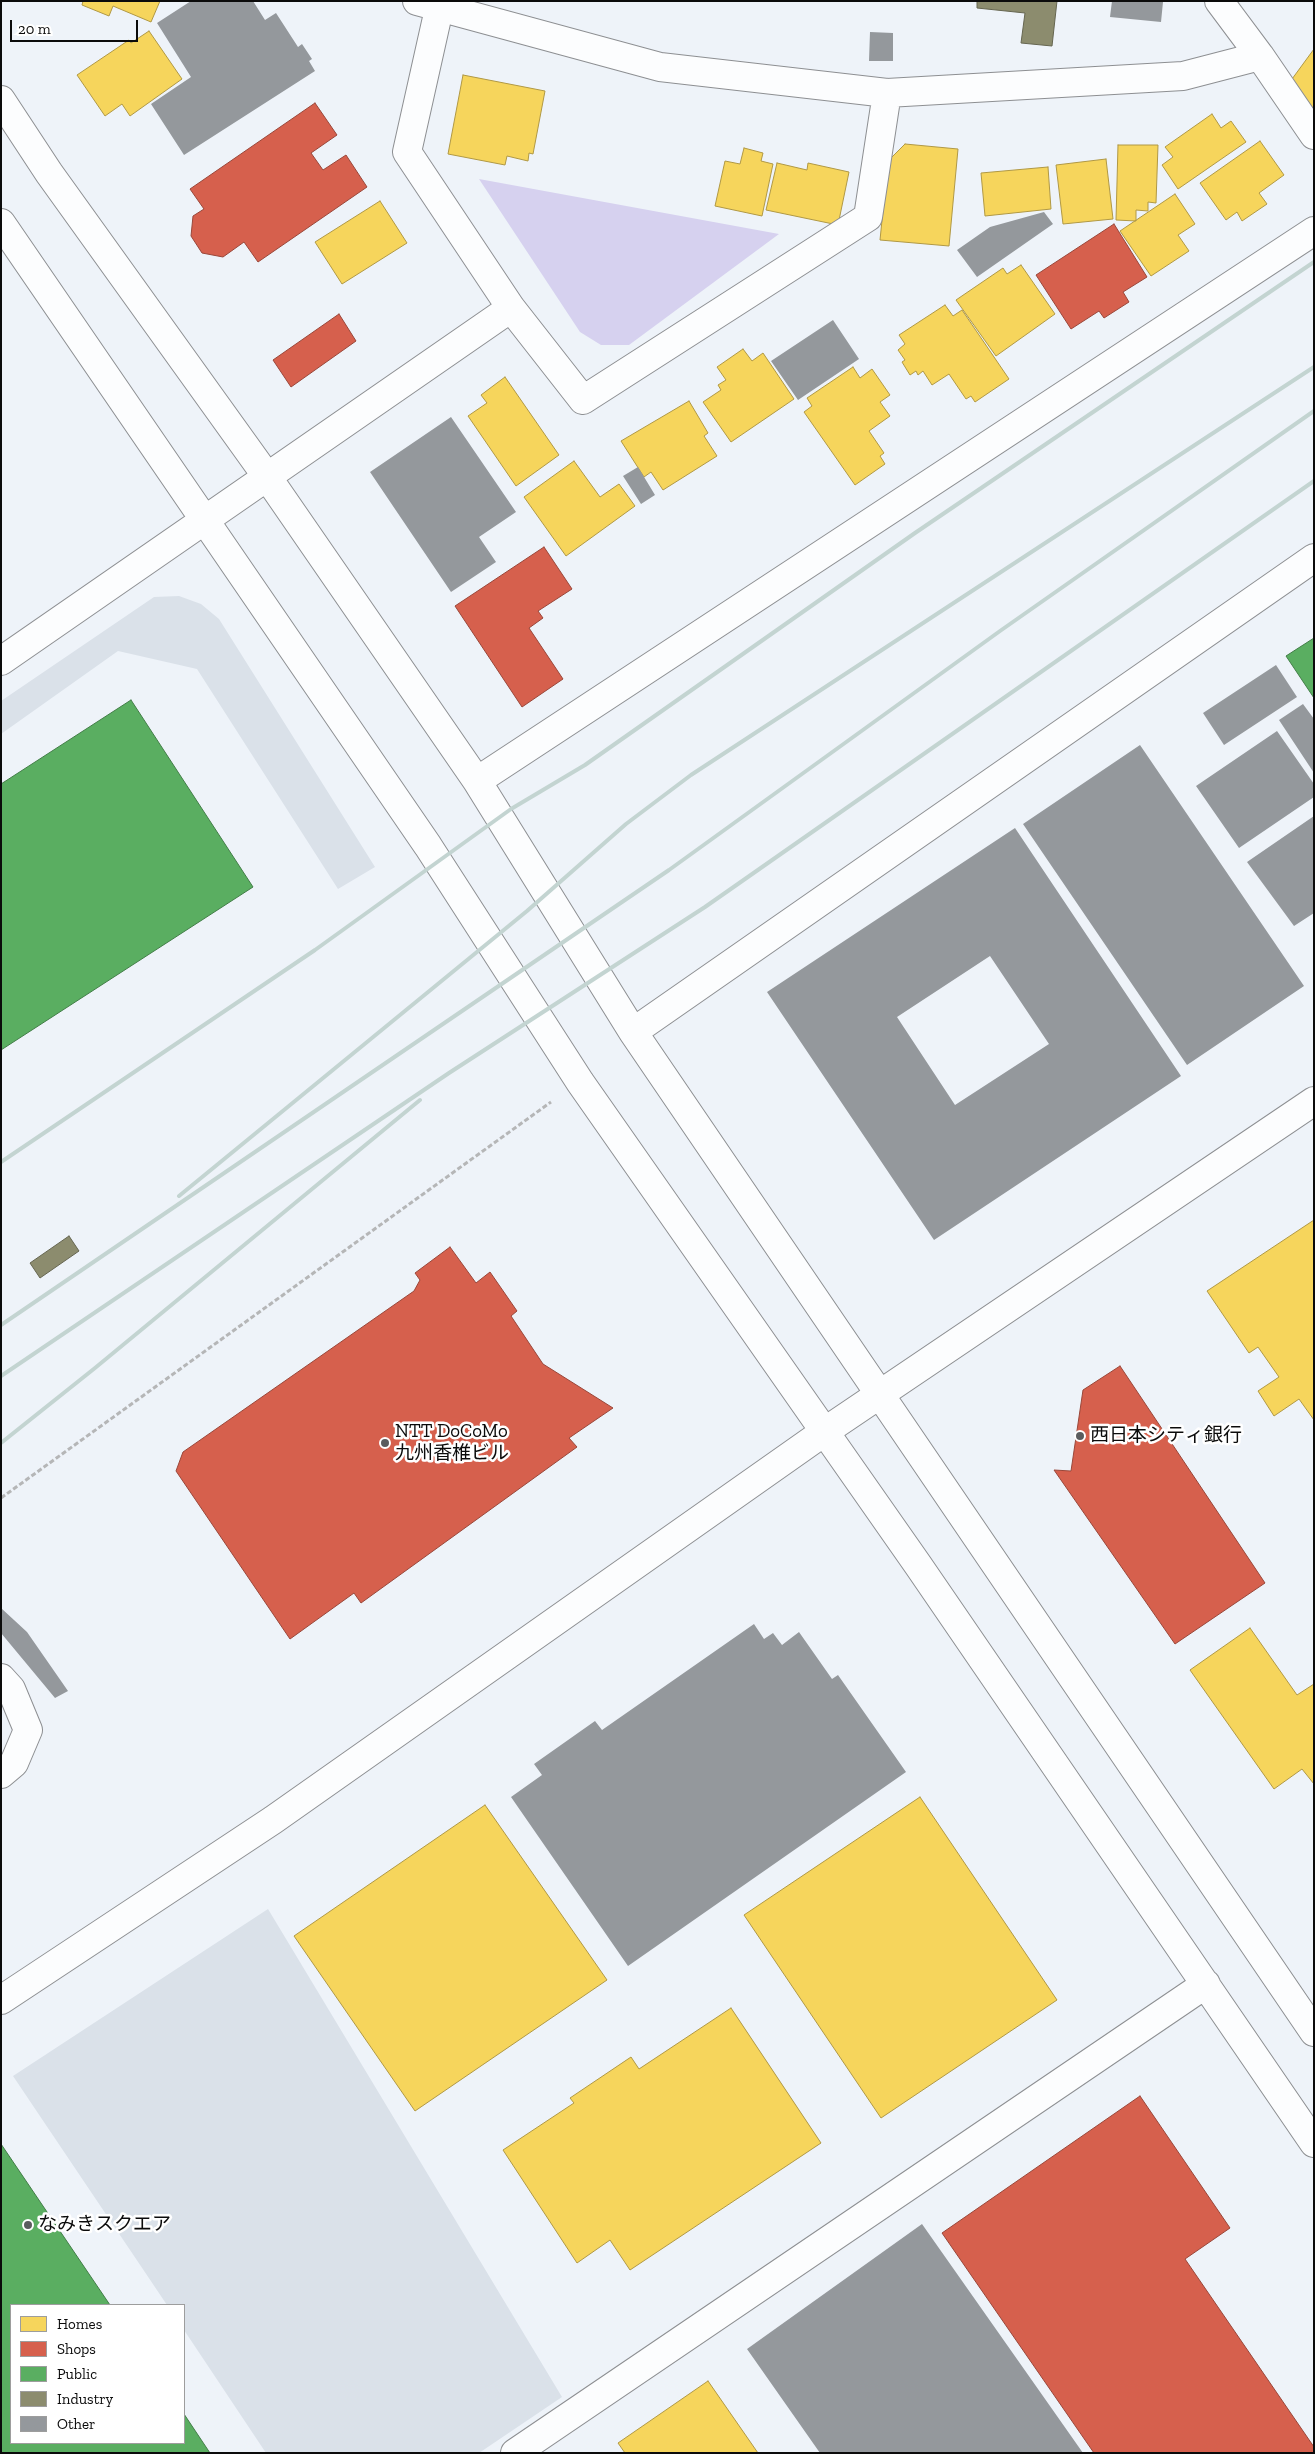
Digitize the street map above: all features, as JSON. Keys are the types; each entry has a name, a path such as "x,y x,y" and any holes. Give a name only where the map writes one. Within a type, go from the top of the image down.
{"street":[{"path":"1220,1 1314,135"},
{"path":"887,93 868,217 584,400 512,308 407,152 428,5 660,68 887,93 1182,76 1260,56"},
{"path":"1,100 49,174 268,478 477,781 633,1032 1314,2032"},
{"path":"1,223 428,846 580,1082 1206,1984 1314,2143"},
{"path":"477,781 1314,231"},
{"path":"1,661 206,522 512,308"},
{"path":"633,1032 1314,558"},
{"path":"1,2000 273,1820 824,1432 1314,1101"},
{"path":"1,1678 11,1689 28,1730 14,1763 1,1774"},
{"path":"514,2453 1206,1984"}],"path":[{"path":"1,1498 580,1082"}],"shaded area":[{"path":"479,179 779,234 629,345 601,345 580,332"},
{"path":"179,596 201,604 219,619 375,867 338,889 197,669 118,651 1,734 1,701 154,597"},
{"path":"268,1909 562,2397 479,2453 266,2453 185,2332 185,2304 166,2304 13,2076"}],"building: Homes":[{"path":"83,1 160,1 151,22 113,6 109,16 82,5"},
{"path":"149,31 182,79 130,116 122,104 105,116 77,75 129,40 131,43"},
{"path":"1314,49 1314,134 1284,90"},
{"path":"463,75 545,91 533,154 529,153 528,161 507,156 505,165 448,154"},
{"path":"1212,114 1221,128 1231,121 1246,142 1178,189 1162,165 1173,157 1165,147"},
{"path":"1260,141 1284,175 1259,193 1267,204 1242,221 1237,212 1226,220 1200,183"},
{"path":"905,144 958,149 949,246 880,240 888,161"},
{"path":"1118,145 1158,145 1156,203 1148,202 1148,211 1136,210 1136,221 1116,220"},
{"path":"744,148 763,153 761,161 773,164 762,216 715,206 725,161 740,164"},
{"path":"1106,159 1113,219 1063,224 1056,165"},
{"path":"777,163 807,170 808,163 849,172 838,225 766,210"},
{"path":"1048,167 1051,209 985,216 981,173"},
{"path":"1175,194 1195,224 1178,235 1189,251 1151,276 1120,231"},
{"path":"380,201 407,243 342,284 315,242"},
{"path":"1021,265 1055,314 996,356 956,300 1003,268 1007,274"},
{"path":"945,305 953,316 962,310 1009,379 975,402 971,396 966,399 949,374 932,385 923,371 918,375 916,371 910,375 902,362 905,360 898,350 905,344 899,335"},
{"path":"743,349 752,361 763,353 794,399 731,442 703,402 721,390 718,385 726,380 717,367"},
{"path":"853,367 860,378 872,369 890,395 880,402 890,416 869,431 884,453 880,456 885,464 855,485 804,412 812,406 807,398"},
{"path":"505,377 559,455 516,486 468,416 487,403 481,395"},
{"path":"689,401 708,433 704,436 717,456 663,490 651,472 644,477 621,441"},
{"path":"574,461 600,497 619,484 635,506 566,556 524,497"},
{"path":"1314,1220 1314,1420 1299,1399 1274,1416 1258,1391 1279,1377 1258,1347 1249,1353 1207,1291"},
{"path":"1250,1628 1297,1695 1314,1684 1314,1784 1302,1769 1274,1789 1190,1670"},
{"path":"920,1797 1057,2000 881,2118 744,1915"},
{"path":"485,1805 607,1980 415,2111 294,1936"},
{"path":"731,2008 821,2143 630,2270 610,2240 577,2263 503,2150 574,2103 570,2098 631,2057 639,2069"},
{"path":"708,2381 758,2453 625,2453 618,2443"}],"building: Shops":[{"path":"315,103 337,135 311,153 323,170 346,155 367,187 258,262 244,242 223,257 202,253 191,236 193,216 204,209 190,189"},
{"path":"1114,224 1147,277 1123,292 1129,302 1104,318 1099,311 1071,329 1036,275"},
{"path":"339,314 356,341 291,387 273,360"},
{"path":"544,547 572,589 538,611 543,618 529,628 563,679 522,707 455,606"},
{"name":"NTT DoCoMo 九州香椎ビル","path":"450,1247 476,1283 490,1272 517,1311 511,1316 543,1364 613,1408 569,1438 577,1447 361,1603 354,1593 290,1639 176,1471 183,1452 414,1291 420,1280 415,1273"},
{"path":"1120,1366 1265,1583 1175,1644 1054,1470 1071,1471 1083,1390"},
{"path":"1140,2096 1230,2228 1185,2259 1314,2447 1314,2453 1094,2453 942,2233"}],"building: Public":[{"path":"1314,638 1314,698 1286,656"},
{"path":"131,700 253,887 1,1050 1,784"},
{"name":"なみきスクエア","path":"1,2144 109,2304 10,2304 10,2444 185,2444 185,2416 210,2453 1,2453"}],"building: Industry":[{"path":"977,1 1057,1 1052,46 1021,43 1025,13 977,8"},
{"path":"69,1236 79,1251 40,1278 30,1263"}],"building: Other":[{"path":"191,1 253,1 265,20 276,13 298,47 302,44 312,59 309,61 315,71 184,155 151,104 191,77 157,23"},
{"path":"1112,1 1163,2 1161,22 1110,17"},
{"path":"870,32 893,33 893,61 869,61"},
{"path":"1044,212 1053,224 977,277 957,250 990,227"},
{"path":"833,320 859,359 798,400 771,361"},
{"path":"451,417 516,512 479,537 496,562 451,592 370,472"},
{"path":"638,467 655,495 641,504 623,476"},
{"path":"1276,665 1297,697 1224,745 1203,713"},
{"path":"1303,704 1314,719 1314,773 1279,720"},
{"path":"1277,731 1314,784 1314,797 1239,848 1196,786"},
{"path":"1140,745 1304,986 1187,1065 1023,824"},
{"path":"1314,816 1314,913 1294,926 1247,862"},
{"path":"1015,828 1181,1076 934,1240 767,992","holes":["990,956 1049,1044 955,1105 897,1017"]},
{"path":"1,1608 27,1632 68,1691 55,1698 1,1633"},
{"path":"754,1624 764,1639 773,1633 782,1645 799,1632 832,1679 838,1675 906,1772 628,1966 511,1797 542,1775 534,1764 595,1721 602,1730"},
{"path":"922,2224 1083,2453 820,2453 747,2349"}],"railway":[{"path":"1,1162 315,950 511,809 585,765 915,533 1314,262"},
{"path":"179,1196 527,911 626,824 691,775 1314,367"},
{"path":"1,1325 669,870 1000,631 1314,411"},
{"path":"1,1376 449,1073 705,907 1314,481"},
{"path":"1,1443 95,1368 420,1100"}],"place":[{"name":"西日本シティ銀行","path":"1080,1436"},
{"name":"NTT DoCoMo 九州香椎ビル","path":"385,1443"},
{"name":"なみきスクエア","path":"28,2225"}]}
